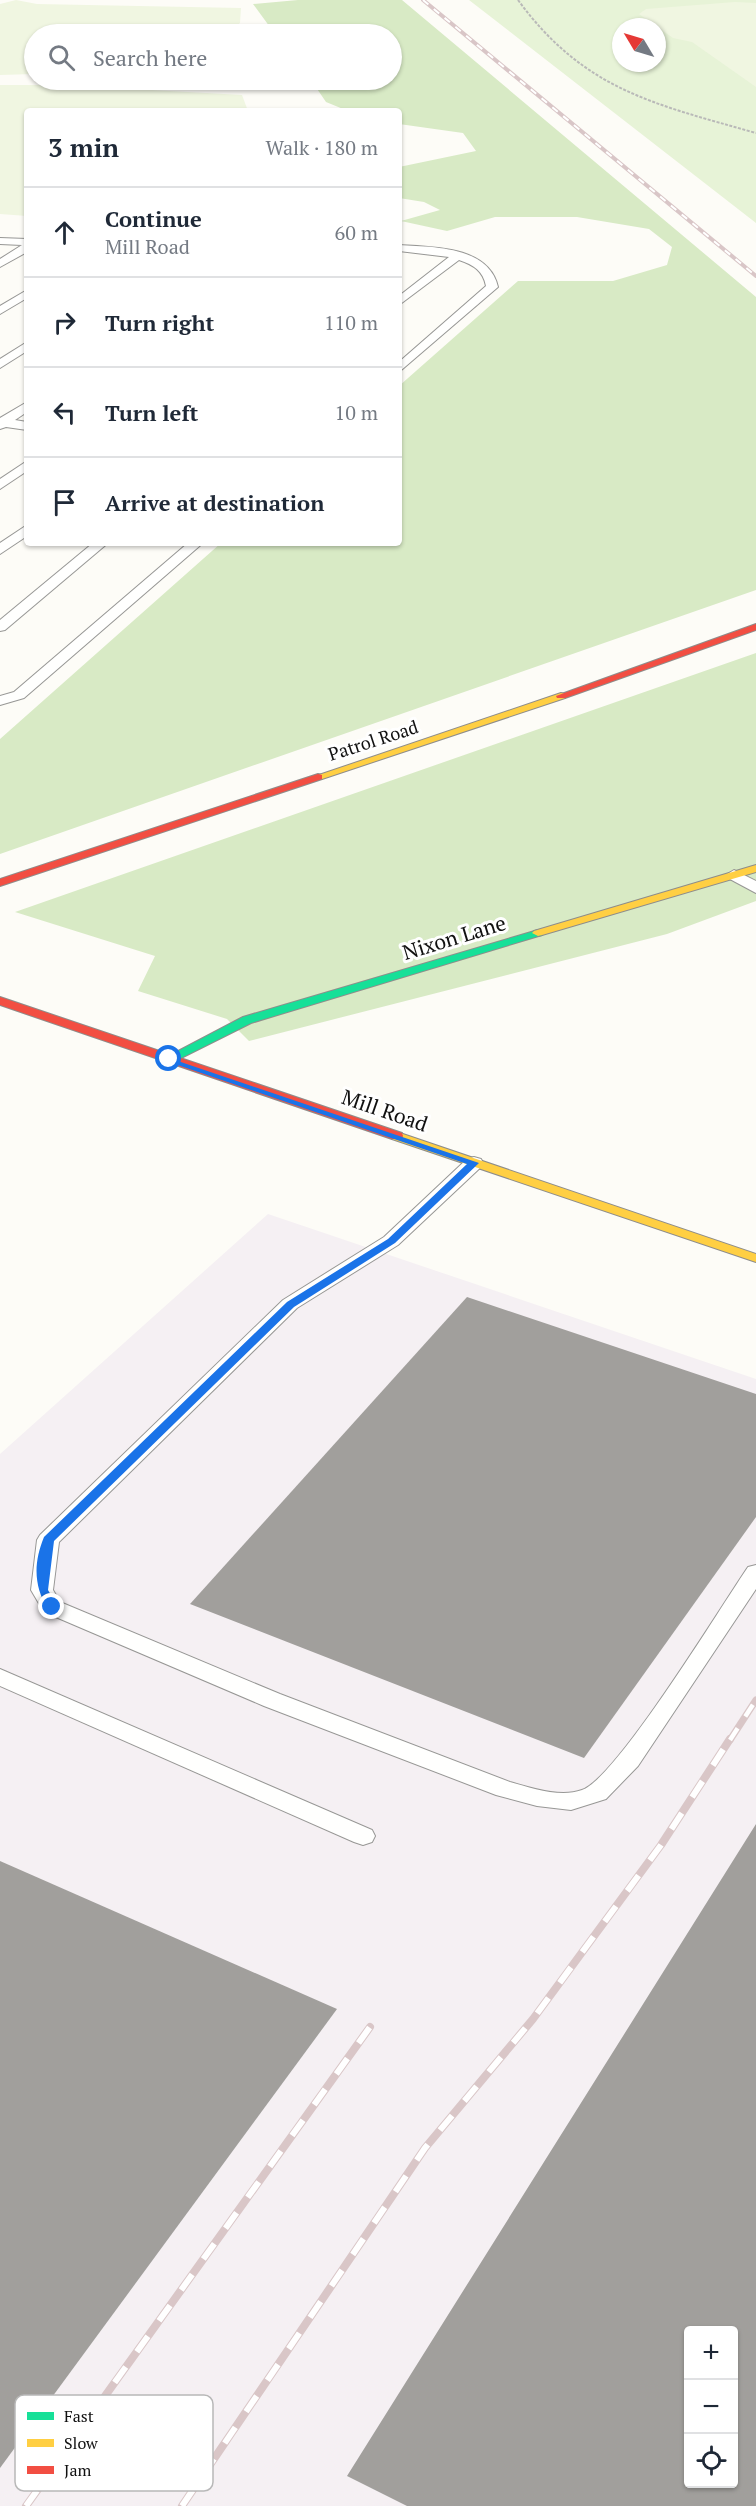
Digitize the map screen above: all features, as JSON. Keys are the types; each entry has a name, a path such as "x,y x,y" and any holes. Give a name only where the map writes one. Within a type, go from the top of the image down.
{"street":[{"name":"Patrol Road","path":"0,884 573,692 756,627"},
{"name":"Nixon Lane","path":"169,1059 247,1020 756,868"},
{"name":"Mill Road","path":"0,1001 756,1258"}],"lane":[{"path":"0,241 24,242"},
{"path":"402,248 439,250 457,256 484,267 493,281 492,288 402,365"},
{"path":"0,264 24,249"},
{"path":"402,300 457,256"},
{"path":"0,311 24,295"},
{"path":"0,364 24,348"},
{"path":"1,423 24,408"},
{"path":"1,423 24,426"},
{"path":"0,485 24,467"},
{"path":"0,550 24,531"},
{"path":"0,627 97,546"},
{"path":"0,701 19,695 193,546"},
{"path":"734,875 756,888"},
{"path":"474,1163 391,1241 290,1305 48,1540 43,1564 42,1590 52,1607 272,1700 504,1789 538,1798 569,1800 592,1796 609,1783 630,1760 756,1572"},
{"path":"0,1677 363,1836"}],"path":[{"path":"518,0 553,43 612,86 756,133"}],"shaded area":[{"path":"268,1214 756,1379 756,2506 0,2506 0,1454"}],"green space":[{"path":"16,0 37,4 241,8 239,24 24,24 24,74 0,75 0,4"},
{"path":"298,0 402,0 756,297 756,590 0,854 0,739 218,546 402,546 402,383 518,281 613,281 667,265 672,247 649,229 577,217 495,217 447,231 402,221 440,210 424,202 402,198 402,166 476,151 463,133 402,124 402,108 341,108 326,102 318,90 402,90 402,24 268,24 253,4"},
{"path":"469,0 756,0 756,223"},
{"path":"735,2 756,3 756,87 692,42 673,38 666,33 666,18 645,18 639,14 646,9"},
{"path":"0,85 24,85 24,90 152,90 242,95 247,108 24,108 24,216 0,214"},
{"path":"756,653 756,901 667,934 249,1041 227,1019 138,991 155,956 15,912"}],"building":[{"path":"467,1297 756,1394 756,1517 584,1758 190,1604"},
{"path":"756,1824 756,2506 407,2506 347,2476"},
{"path":"0,1861 337,2009 54,2395 15,2395 15,2448 0,2468"}],"railway":[{"path":"423,0 756,276"},
{"path":"730,1740 756,1700"},
{"path":"213,2460 425,2148 533,2019 661,1845 730,1739"},
{"path":"106,2395 370,2027"},
{"path":"26,2506 37,2491"},
{"path":"182,2506 192,2491"}],"traffic: fast":[{"path":"169,1059 247,1020 538,933"}],"traffic: slow":[{"path":"318,777 561,696"},
{"path":"538,933 756,868"},
{"path":"397,1136 756,1258"}],"traffic: jam":[{"path":"561,696 756,627"},
{"path":"0,883 318,777"},
{"path":"0,1001 397,1136"}],"route":[{"path":"52,1607 42,1590 43,1564 48,1540 290,1305 391,1241 474,1163 169,1059"}]}
